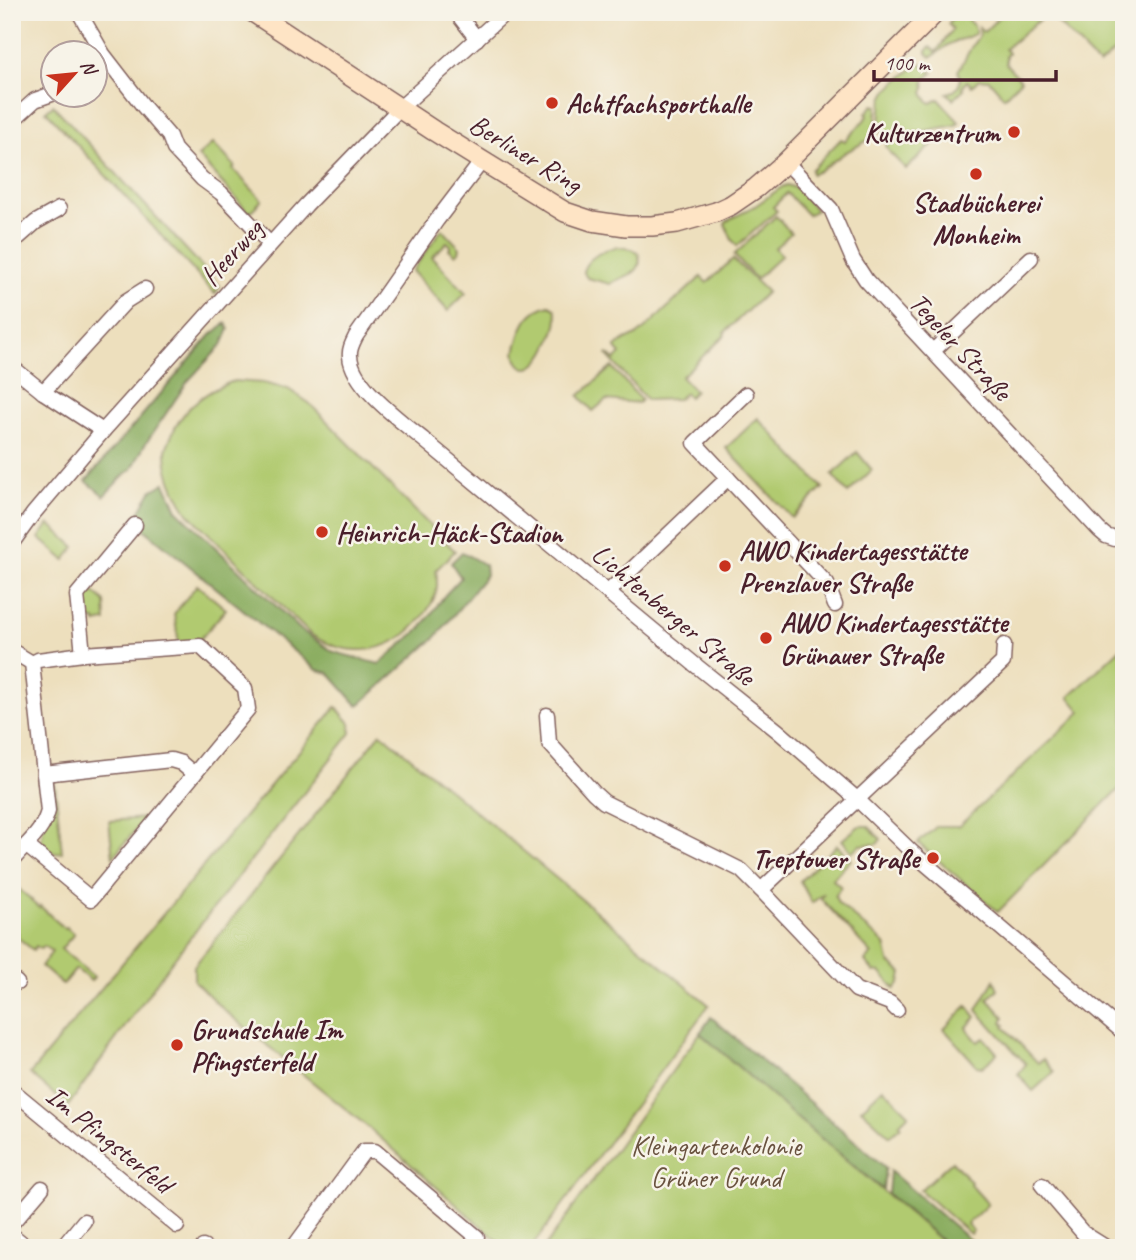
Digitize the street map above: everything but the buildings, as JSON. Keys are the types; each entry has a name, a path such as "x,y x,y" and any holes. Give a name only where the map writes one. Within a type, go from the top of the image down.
{"street":[{"path":"79,12 91,38"},
{"name":"Berliner Ring","path":"253,12 565,212 592,221 639,226 677,223 716,212 756,188 786,162 936,12"},
{"path":"456,12 477,39"},
{"name":"Heerweg","path":"12,543 103,431 270,243 400,108 506,12"},
{"path":"108,67 169,136 174,149 202,179 221,192 270,243"},
{"path":"12,121 38,99"},
{"name":"Lichtenberger Straße","path":"482,161 442,212 356,336 349,353 356,377 386,408 778,731 914,853 1124,1033"},
{"name":"Tegeler Straße","path":"786,162 831,209 853,260 866,280 1099,530 1115,539 1124,534"},
{"path":"12,243 36,222 59,209"},
{"path":"933,351 1031,258"},
{"path":"43,392 126,301 145,289"},
{"path":"12,367 43,392 103,431"},
{"path":"746,394 695,443 827,584 835,605"},
{"path":"608,592 727,478"},
{"path":"83,654 78,595 135,526"},
{"path":"761,890 1003,662 1004,645"},
{"path":"200,646 246,688 248,709 91,899 18,850 45,824 48,811 32,663 83,654 200,646"},
{"path":"12,650 32,663"},
{"path":"547,715 549,743 604,802 741,870 856,990 890,1003 897,1010"},
{"path":"44,774 171,760 181,763 194,774"},
{"name":"Im Pfingsterfeld","path":"12,1090 177,1226"},
{"path":"293,1248 364,1151 369,1150 374,1151 477,1237"},
{"path":"1042,1185 1083,1233 1107,1248"},
{"path":"12,1223 42,1188"},
{"path":"62,1248 84,1221"},
{"path":"12,1235 28,1248"}],"green space":[{"path":"957,12 964,12 970,17 968,20 976,33 948,45 931,57 927,50 930,47 936,52 953,29 948,24"},
{"path":"1004,12 1040,12 1042,15 1005,49 1008,53 1006,64 1021,80 1004,97 989,80 979,79 972,86 967,81 962,87 964,89 953,99 947,93 954,91 959,84 958,71 980,35 979,27 984,32"},
{"path":"1124,12 1124,43 1099,65 1049,14"},
{"path":"920,63 933,73 924,80 923,93 928,101 931,103 939,99 959,122 956,125 887,138 881,133 880,113 884,97 892,86"},
{"path":"873,105 877,106 874,137 812,174 811,170 841,139 845,141 868,116 866,113"},
{"path":"56,108 220,286 215,294 46,111"},
{"path":"932,133 932,145 906,169 886,146 889,142"},
{"path":"213,143 262,200 249,213 198,156"},
{"path":"787,185 796,188 816,210 808,215 787,193 773,207 777,211 737,246 725,224 727,221"},
{"path":"776,216 791,233 775,248 782,255 756,279 734,255"},
{"path":"442,229 460,248 459,252 456,255 449,249 451,246 447,242 432,257 466,293 448,311 412,271"},
{"path":"619,247 638,252 639,266 632,274 610,284 587,278 583,271 592,258"},
{"path":"733,259 767,292 681,377 695,391 689,397 685,393 678,399 647,400 607,355 615,360 621,354 615,347 639,334 701,277 707,283"},
{"path":"549,305 554,307 557,319 551,341 539,361 532,367 524,368 515,354 522,328 532,314"},
{"path":"226,323 229,329 222,345 188,381 144,446 132,469 104,496 86,481 211,335"},
{"path":"612,367 641,400 638,403 606,400 593,411 579,396"},
{"name":"Heinrich-Häck-Stadion","path":"234,381 263,383 288,389 309,403 455,551 436,570 436,590 428,609 412,628 399,638 371,649 355,650 324,642 309,633 188,513 170,477 166,460 167,446 181,417 188,409 204,395"},
{"path":"758,418 823,488 792,518 726,448"},
{"path":"857,452 872,470 848,493 832,475"},
{"path":"165,483 177,510 302,631 334,652 379,664 421,628 461,578 451,563 462,552 485,565 486,575 436,637 358,706 329,673 317,670 134,521 151,491"},
{"path":"49,524 75,547 65,560 39,538"},
{"path":"197,585 226,609 196,644 179,644 174,614"},
{"path":"89,588 105,602 106,621 96,623 96,620 88,620 85,593"},
{"path":"1124,645 1124,784 998,912 918,843 937,826 959,826 1081,712 1069,697"},
{"path":"336,707 350,723 351,733 172,961 68,1106 30,1074"},
{"path":"381,733 709,1005 531,1248 506,1248 369,1128 224,1010 194,981 194,966"},
{"path":"55,785 62,852 54,853 41,843 49,786"},
{"path":"146,818 113,857 109,821"},
{"path":"859,826 868,826 881,839 877,844 860,845 852,852 842,840"},
{"path":"837,845 851,860 832,879 841,887 835,896 838,903 885,944 889,962 902,973 900,983 895,989 880,972 874,972 865,961 872,954 821,899 824,893 812,903 800,881"},
{"path":"15,886 74,934 61,949 94,977 91,981 76,969 63,985 41,966 52,952 44,946 41,949 36,946 33,950 16,936 18,934 12,930 12,889"},
{"path":"994,980 998,989 988,999 1004,1017 1004,1027 1038,1063 1043,1059 1054,1072 1033,1091 1018,1074 1026,1064 977,1010"},
{"path":"967,1006 976,1017 966,1028 978,1042 984,1038 997,1053 982,1067 977,1066 944,1029"},
{"path":"711,1017 886,1168 883,1190 700,1033"},
{"name":"Kleingartenkolonie Grüner Grund","path":"700,1033 798,1119 950,1248 544,1248"},
{"path":"883,1088 909,1114 890,1136 861,1109"},
{"path":"952,1161 988,1204 967,1224 973,1231 970,1234 920,1190"},
{"path":"890,1171 979,1248 950,1248 888,1194"}],"place":[{"name":"Achtfachsporthalle","path":"552,103"},
{"name":"Kulturzentrum","path":"1014,132"},
{"name":"Stadbücherei Monheim","path":"976,174"},
{"name":"Heinrich-Häck-Stadion","path":"322,532"},
{"name":"AWO Kindertagesstätte Prenzlauer Straße","path":"725,566"},
{"name":"AWO Kindertagesstätte Grünauer Straße","path":"766,638"},
{"name":"Treptower Straße","path":"933,858"},
{"name":"Grundschule Im Pfingsterfeld","path":"177,1045"}]}
